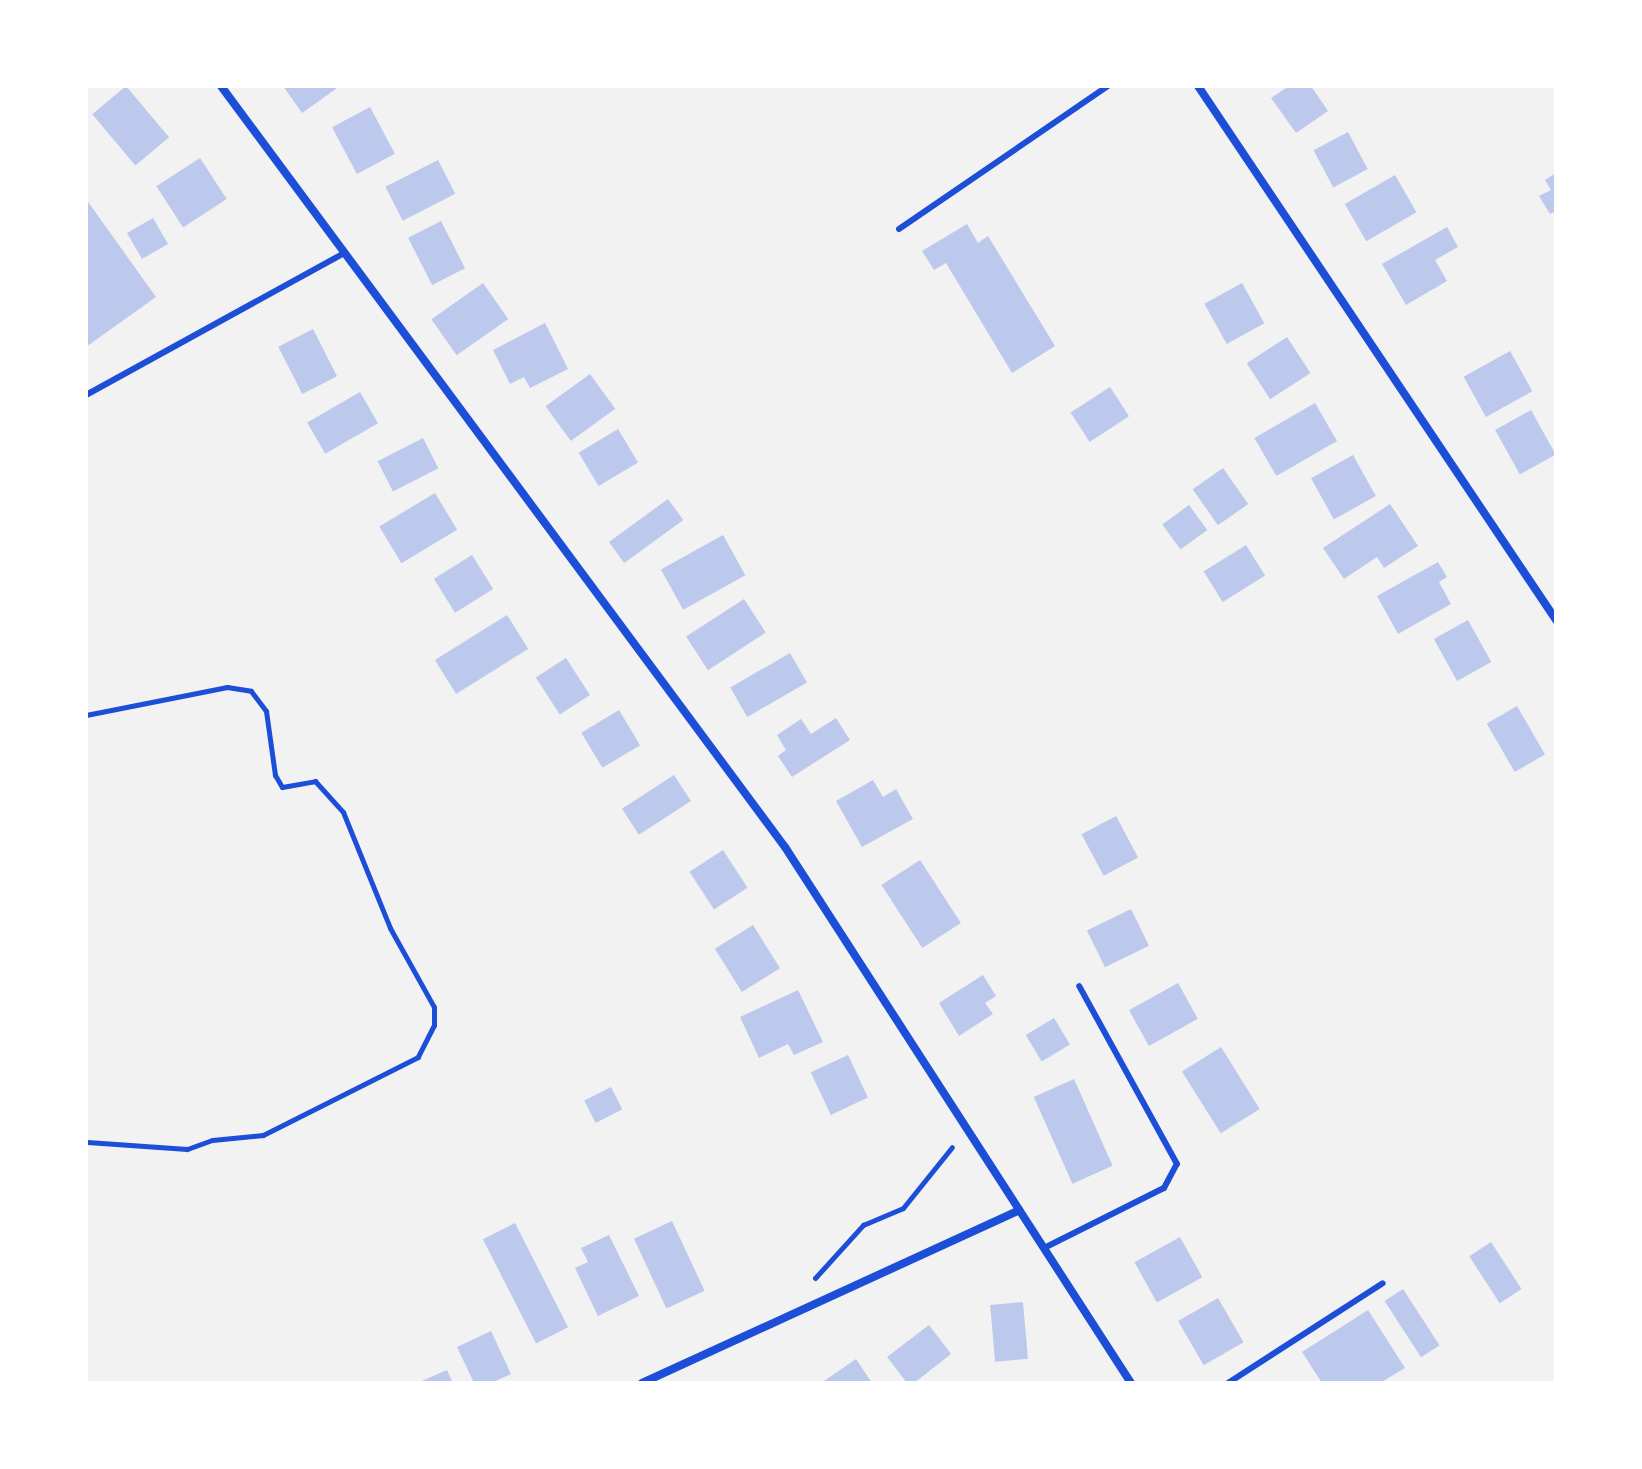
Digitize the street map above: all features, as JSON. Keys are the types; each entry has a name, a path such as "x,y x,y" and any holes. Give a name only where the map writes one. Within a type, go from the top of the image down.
{"street":[{"path":"221,86 785,847 1131,1383"},
{"path":"1198,86 1556,620"},
{"path":"642,1383 1019,1210"}],"lane":[{"path":"899,229 1108,86"},
{"path":"86,395 343,254"},
{"path":"1044,1248 1164,1188 1177,1164 1079,986"},
{"path":"1228,1383 1383,1283"}],"path":[{"path":"86,715 227,687 251,691 266,711 275,775 282,787 315,781 343,812 390,928 434,1007 434,1025 418,1057 263,1135 212,1140 187,1149 86,1142"},
{"path":"815,1278 863,1225 903,1208 952,1147"}],"building":[{"path":"126,86 169,137 135,166 92,114"},
{"path":"283,86 340,86 302,113"},
{"path":"1289,86 1311,86 1328,111 1296,133 1271,98"},
{"path":"370,107 395,154 357,174 332,127"},
{"path":"1348,132 1368,169 1333,187 1314,150"},
{"path":"200,158 227,199 183,227 156,186"},
{"path":"438,160 455,194 403,221 385,187"},
{"path":"1556,173 1556,211 1550,214 1539,196 1551,190 1545,180"},
{"path":"1395,175 1416,212 1366,241 1345,204"},
{"path":"86,199 156,297 86,347"},
{"path":"153,218 168,244 142,259 127,233"},
{"path":"441,221 465,268 432,285 408,238"},
{"path":"967,224 978,243 988,236 1055,346 1012,373 946,263 934,270 922,251"},
{"path":"1447,227 1458,247 1435,260 1447,281 1406,305 1382,264"},
{"path":"483,283 508,319 457,355 431,319"},
{"path":"1242,283 1264,323 1227,344 1204,304"},
{"path":"545,323 568,369 530,388 524,377 510,384 493,350"},
{"path":"313,329 337,376 302,394 278,347"},
{"path":"1287,337 1310,373 1270,399 1247,363"},
{"path":"1510,351 1532,391 1486,417 1464,377"},
{"path":"590,374 615,409 571,441 546,406"},
{"path":"1110,387 1129,416 1090,442 1071,413"},
{"path":"360,392 378,423 325,454 307,422"},
{"path":"1315,403 1337,441 1276,476 1254,438"},
{"path":"1531,410 1556,455 1520,474 1495,430"},
{"path":"618,429 638,462 599,486 579,453"},
{"path":"423,438 438,468 393,491 378,461"},
{"path":"1353,455 1376,496 1334,519 1311,478"},
{"path":"1223,468 1248,504 1218,525 1193,489"},
{"path":"435,493 457,530 401,563 379,526"},
{"path":"668,499 683,520 624,563 609,542"},
{"path":"1390,504 1418,546 1384,568 1377,557 1344,579 1323,548"},
{"path":"1189,505 1207,530 1181,549 1162,524"},
{"path":"723,535 745,575 683,610 661,569"},
{"path":"1246,545 1265,576 1223,602 1204,571"},
{"path":"472,555 493,589 455,613 434,579"},
{"path":"1438,562 1447,577 1439,582 1451,604 1398,634 1377,596"},
{"path":"744,599 766,633 708,670 686,637"},
{"path":"507,615 528,649 456,694 435,660"},
{"path":"1468,620 1491,662 1457,681 1434,639"},
{"path":"790,653 807,682 747,717 730,688"},
{"path":"566,658 590,695 560,715 536,678"},
{"path":"1517,706 1545,754 1515,772 1487,724"},
{"path":"619,710 640,745 602,768 581,733"},
{"path":"836,718 850,740 792,777 778,756 786,750 777,735 801,719 811,734"},
{"path":"674,775 691,801 639,835 622,809"},
{"path":"873,780 883,797 896,789 913,819 862,847 836,801"},
{"path":"1116,816 1138,857 1104,876 1082,834"},
{"path":"723,850 748,888 714,910 689,872"},
{"path":"920,860 961,923 922,948 881,885"},
{"path":"1131,909 1149,946 1105,967 1087,930"},
{"path":"753,925 780,968 742,992 715,949"},
{"path":"983,975 996,996 985,1003 993,1014 959,1036 939,1003"},
{"path":"1178,983 1198,1019 1149,1046 1129,1010"},
{"path":"798,990 823,1042 794,1055 788,1044 759,1058 740,1017"},
{"path":"1054,1018 1070,1045 1042,1062 1026,1035"},
{"path":"1221,1047 1260,1109 1221,1133 1182,1071"},
{"path":"848,1055 868,1098 831,1115 811,1072"},
{"path":"1074,1079 1113,1166 1072,1184 1034,1097"},
{"path":"611,1087 622,1109 596,1123 584,1101"},
{"path":"672,1221 705,1291 666,1309 634,1239"},
{"path":"515,1223 568,1327 536,1344 483,1239"},
{"path":"609,1235 639,1296 598,1316 575,1268 588,1262 581,1248"},
{"path":"1180,1237 1202,1277 1157,1302 1135,1262"},
{"path":"1491,1242 1521,1289 1500,1303 1469,1256"},
{"path":"1403,1289 1439,1345 1421,1357 1385,1301"},
{"path":"1218,1298 1244,1342 1204,1365 1178,1321"},
{"path":"1023,1302 1028,1359 995,1362 990,1305"},
{"path":"1368,1310 1405,1368 1380,1383 1322,1383 1302,1352"},
{"path":"929,1325 951,1354 914,1383 907,1383 887,1357"},
{"path":"491,1331 511,1374 491,1383 474,1383 457,1347"},
{"path":"856,1359 872,1383 821,1383"},
{"path":"447,1370 453,1383 417,1383"}]}
